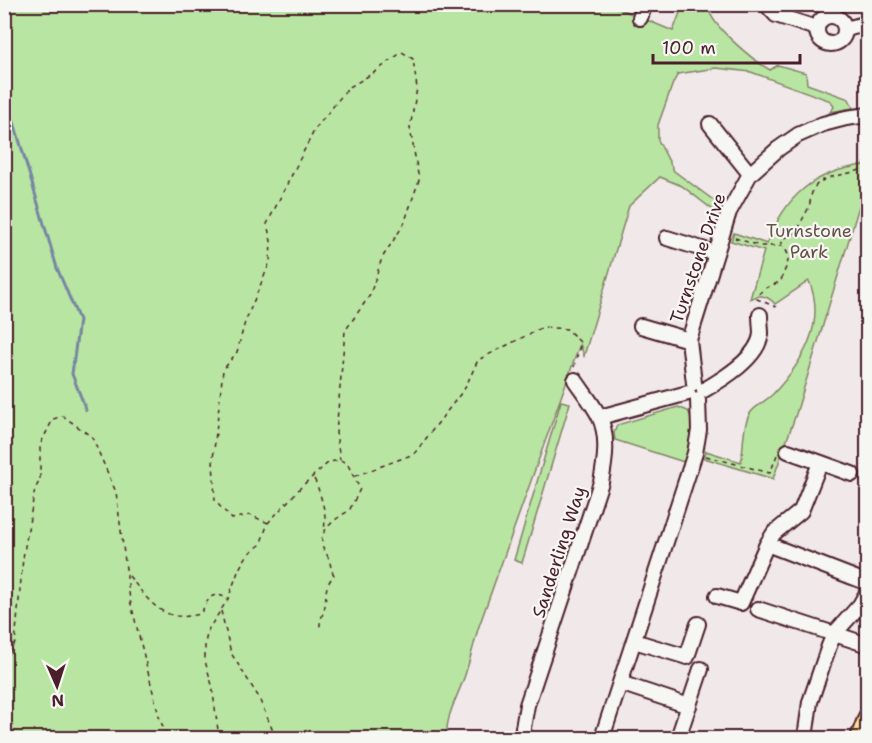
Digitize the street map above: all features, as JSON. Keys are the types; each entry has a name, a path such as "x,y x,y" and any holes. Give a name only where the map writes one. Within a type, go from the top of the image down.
{"main road":[{"path":"860,738 867,717"}],"street":[{"path":"766,4 776,15 816,28"},
{"path":"831,17 841,20 846,29 842,39 832,44 825,44 820,40 816,28 821,20 831,17"},
{"path":"846,29 867,23"},
{"name":"Turnstone Drive","path":"602,738 695,453 699,430 689,340 729,212 750,174 778,149 798,135 823,124 867,115"},
{"path":"710,124 750,174"},
{"path":"667,238 715,253"},
{"path":"600,417 696,391 735,370 757,344 761,334 760,315"},
{"path":"641,326 689,340"},
{"name":"Sanderling Way","path":"524,738 523,728 527,705 601,482 606,450 600,417 574,377"},
{"path":"782,453 852,474"},
{"path":"717,596 741,603 774,533 801,511 820,463"},
{"path":"767,544 867,583"},
{"path":"805,738 810,702 834,634 860,605 867,591"},
{"path":"758,609 867,645"},
{"path":"634,641 687,657 698,624"},
{"path":"678,738 701,669"},
{"path":"620,683 689,706"}],"path":[{"path":"842,4 842,14"},
{"path":"268,523 250,515 232,519 215,501 213,459 223,370 237,352 245,322 270,262 271,241 267,224 315,129 348,88 402,52 413,59 417,88 410,128 419,180 404,224 382,258 370,294 345,331 336,433 340,460"},
{"path":"867,123 867,145"},
{"path":"781,246 783,239 799,231 802,218 811,202 813,189 820,182 837,175 848,175 867,166"},
{"path":"731,237 760,246 781,246 788,250 789,258 781,281 763,290 757,296 757,299 776,308"},
{"path":"355,476 414,454 465,388 478,360 543,327 567,329 582,344 574,377"},
{"path":"4,662 15,643 23,558 35,489 40,480 40,445 54,419 63,417 92,438 116,492 130,600 144,662 160,720 168,738"},
{"path":"705,455 770,473 782,453"},
{"path":"219,738 212,685 205,661 208,630 228,599 239,569 248,554 260,544 268,523 303,485 329,462 340,460 347,463 360,489 350,511 331,522 321,539 329,558 329,567 334,575 324,593 325,606 319,620 320,630"},
{"path":"313,478 324,510 325,533"},
{"path":"128,574 154,606 175,617 200,614 209,598 216,595 228,599"},
{"path":"221,609 231,653 258,696 276,738"}],"green space":[{"path":"608,4 673,31 683,5 708,5 715,22 723,31 762,65 770,70 778,65 806,73 807,84 849,99 853,108 830,112 834,107 831,101 751,72 716,68 678,74 658,125 658,140 674,171 720,205 717,213 682,186 660,177 629,206 584,356 580,344 478,629 465,675 450,714 447,738 5,738 4,5"},
{"name":"Turnstone Park","path":"864,127 867,127 867,180 796,414 773,479 704,458 706,451 741,462 748,417 753,409 773,394 784,382 802,356 809,342 815,312 814,297 809,281 775,304 763,297 750,299 764,251 731,241 734,233 767,244 783,212 792,199 804,189 831,173 865,165"},
{"path":"561,401 570,403 522,563 514,560"},
{"path":"678,407 688,411 692,423 684,462 615,440 614,433 617,425"}],"waterway":[{"path":"4,49 8,102 57,268 79,320 72,374 86,410"}]}
